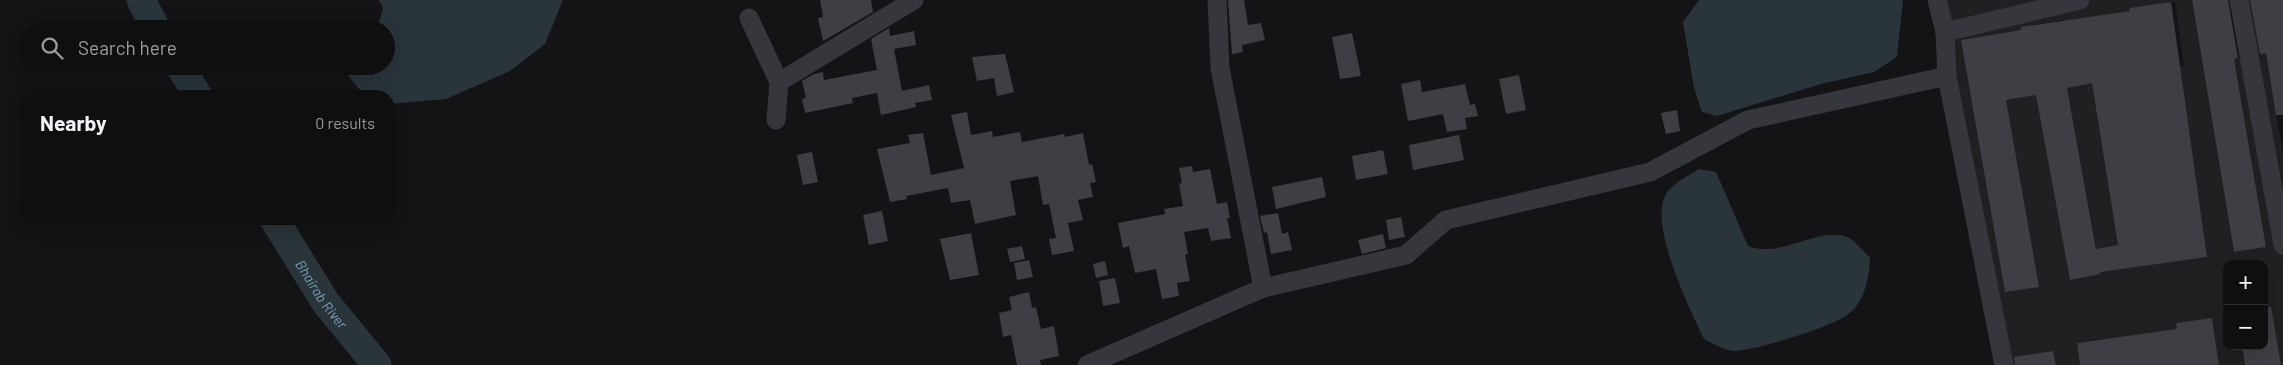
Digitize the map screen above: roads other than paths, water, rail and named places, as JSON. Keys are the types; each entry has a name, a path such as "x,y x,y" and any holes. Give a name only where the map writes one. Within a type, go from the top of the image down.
{"street":[{"path":"779,82 914,0"},
{"path":"1217,0 1220,68 1263,288"},
{"path":"1937,0 1945,32 1947,76 2004,365"},
{"path":"1945,32 2080,0"},
{"path":"2239,0 2283,245"},
{"path":"749,18 779,82 776,120"},
{"path":"1087,365 1263,288 1406,255 1446,220 1650,172 1748,120 1947,76"}],"waterway":[{"name":"Bhairab River","path":"141,0 151,20"},
{"name":"Bhairab River","path":"185,75 194,90"},
{"name":"Bhairab River","path":"278,225 326,303 377,365"}]}
